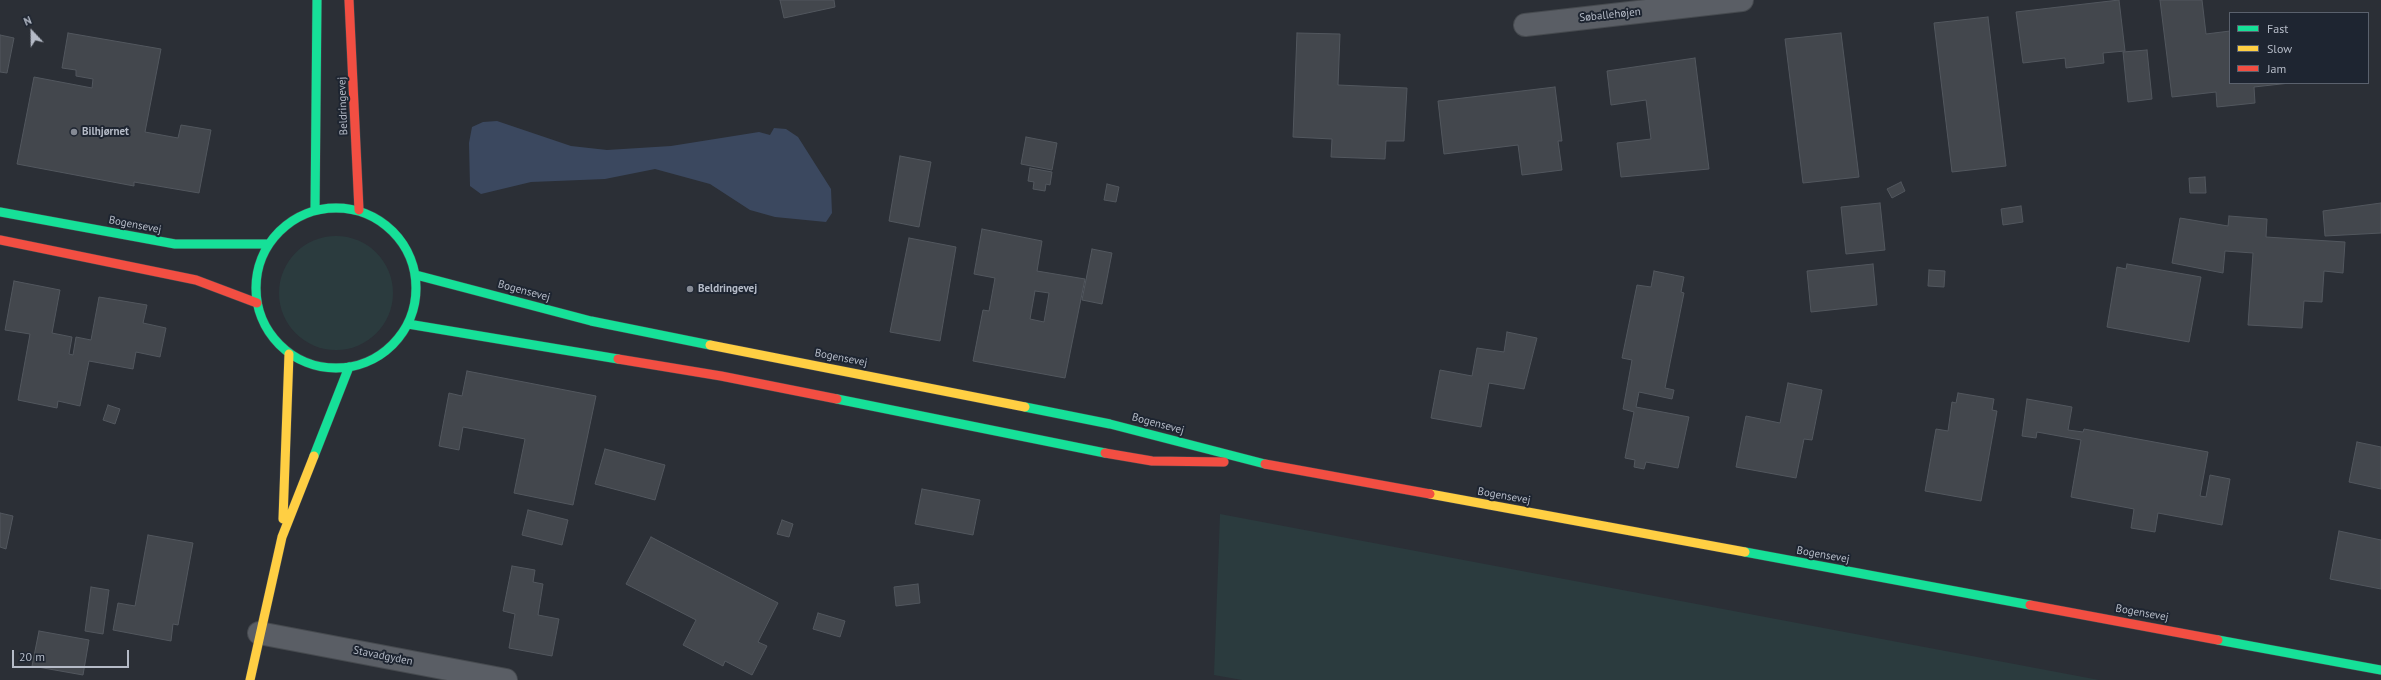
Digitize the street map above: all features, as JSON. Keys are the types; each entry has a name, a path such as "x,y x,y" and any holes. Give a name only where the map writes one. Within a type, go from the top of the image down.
{"main road":[{"path":"315,210 317,0"},
{"name":"Beldringevej","path":"348,0 352,20 359,210"},
{"path":"338,206 359,210 378,218 392,230 408,251 416,275 416,300 408,324 393,345 373,359 349,367 328,368 308,363 289,354 274,340 263,323 257,303 255,282 259,263 268,244 280,229 297,217 315,210 338,206"},
{"name":"Bogensevej","path":"0,212 175,244 268,244"},
{"path":"0,240 196,280 257,303"},
{"name":"Bogensevej","path":"416,275 591,321 1110,424 1261,463 2381,670"},
{"name":"Bogensevej","path":"408,324 721,376 1152,461 1261,463"},
{"path":"282,536 289,354"},
{"path":"250,680 259,633 282,536 349,367"}],"street":[{"name":"Søballehøjen","path":"1524,25 1719,1 1742,0"},
{"name":"Stavadgyden","path":"259,633 506,680"}],"shaded area":[{"path":"336,236 358,240 377,252 389,271 393,293 389,315 377,334 358,346 336,350 314,346 295,334 283,315 279,293 283,271 295,252 314,240"},
{"path":"1220,514 2099,680 1242,680 1214,675"}],"water":[{"path":"497,121 571,146 607,150 671,146 759,132 770,135 774,128 786,129 798,137 831,189 832,213 826,222 775,217 750,210 710,184 655,169 605,179 531,182 481,194 470,186 469,143 472,127 483,122"}],"building":[{"path":"780,0 834,0 835,7 784,18"},
{"path":"2119,0 2125,51 2103,53 2104,63 2066,68 2065,58 2023,63 2016,12"},
{"path":"2160,0 2202,0 2206,34 2229,31 2229,84 2281,84 2254,87 2255,103 2217,107 2216,92 2172,97"},
{"path":"1988,17 2006,166 1952,172 1934,23"},
{"path":"68,33 161,49 145,132 178,138 181,125 211,130 199,193 134,182 134,186 17,164 34,77 92,88 93,79 76,76 76,70 62,68"},
{"path":"1297,33 1340,34 1338,85 1407,88 1404,141 1386,141 1385,159 1331,157 1332,139 1293,137"},
{"path":"1841,33 1859,177 1803,183 1785,39"},
{"path":"0,35 14,38 7,73 0,72"},
{"path":"2147,50 2152,99 2128,102 2123,52"},
{"path":"1695,58 1709,169 1621,177 1617,143 1651,139 1646,100 1611,105 1607,71"},
{"path":"1555,87 1562,141 1558,141 1562,170 1522,175 1518,145 1444,154 1438,101"},
{"path":"1026,137 1057,143 1052,170 1021,164"},
{"path":"900,156 931,162 919,227 889,221"},
{"path":"1030,168 1052,172 1050,185 1046,184 1045,191 1033,189 1034,182 1028,181"},
{"path":"2205,177 2206,193 2190,193 2189,178"},
{"path":"1901,182 1905,191 1892,198 1887,189"},
{"path":"1107,184 1119,187 1116,202 1104,200"},
{"path":"1880,203 1885,250 1846,254 1841,207"},
{"path":"2381,203 2381,233 2325,236 2323,211"},
{"path":"2021,206 2023,222 2003,225 2001,209"},
{"path":"2229,216 2267,219 2266,237 2345,242 2343,273 2324,271 2322,302 2304,301 2302,328 2248,325 2253,253 2225,251 2223,273 2172,263 2180,218 2228,226"},
{"path":"982,229 1042,241 1037,271 1085,279 1065,378 973,361 983,310 989,311 995,278 974,274","holes":["1035,291 1049,293 1044,322 1030,319"]},
{"path":"909,238 956,247 940,341 890,332"},
{"path":"1092,249 1112,253 1102,304 1082,300"},
{"path":"1873,264 1877,305 1811,312 1807,271"},
{"path":"2127,264 2201,277 2189,342 2107,327 2117,267 2126,269"},
{"path":"1929,270 1945,271 1944,287 1928,286"},
{"path":"1654,271 1684,277 1681,292 1684,293 1665,388 1674,390 1672,399 1639,392 1636,407 1689,417 1678,468 1646,462 1644,469 1634,467 1635,460 1625,458 1634,412 1623,409 1632,360 1622,358 1637,285 1651,287"},
{"path":"14,281 60,290 52,333 72,337 69,354 73,355 76,337 91,340 99,297 147,305 143,323 166,328 160,357 136,352 133,369 89,361 80,406 58,401 57,408 18,400 30,334 5,330"},
{"path":"1507,332 1537,338 1524,389 1489,383 1481,427 1431,418 1440,370 1472,376 1477,348 1504,352"},
{"path":"467,371 596,396 573,505 514,493 525,439 463,427 459,450 439,446 449,393 462,396"},
{"path":"1788,383 1822,390 1812,440 1804,439 1796,478 1736,467 1746,416 1780,423"},
{"path":"1958,393 1994,399 1992,410 1997,411 1981,501 1925,491 1936,429 1948,431 1952,402 1956,403"},
{"path":"2027,399 2072,407 2068,430 2083,432 2084,429 2208,452 2200,496 2206,497 2210,475 2230,479 2222,525 2158,513 2155,532 2131,528 2134,509 2071,497 2081,440 2037,432 2036,438 2022,436"},
{"path":"108,405 120,409 115,424 103,420"},
{"path":"2357,442 2381,447 2381,489 2349,482"},
{"path":"605,449 665,465 655,500 595,484"},
{"path":"922,489 980,500 973,535 915,524"},
{"path":"528,510 568,520 562,545 522,535"},
{"path":"0,513 13,516 6,549 0,547"},
{"path":"782,520 793,524 789,537 777,534"},
{"path":"2339,531 2381,540 2381,589 2330,579"},
{"path":"148,535 193,543 178,625 173,624 171,641 113,630 118,603 135,606"},
{"path":"651,537 778,603 758,642 767,646 752,675 725,661 723,666 683,645 696,620 626,584"},
{"path":"512,566 535,570 533,582 543,584 538,615 559,619 552,656 509,648 515,614 503,611"},
{"path":"918,584 920,603 896,606 894,587"},
{"path":"91,587 109,590 103,634 85,631"},
{"path":"818,613 845,621 840,637 813,629"},
{"path":"39,631 89,640 83,675 32,666"}],"traffic: fast":[{"path":"315,210 317,0"},
{"path":"344,208 359,211 374,217 393,231 403,243 410,257 415,272 416,288 415,304 410,319 403,333 393,345 381,355 359,365 344,368 328,368 313,365 291,355 279,345 269,333 257,304 256,280 259,265 269,243 279,231 291,221 320,209 344,208"},
{"path":"0,212 175,244 268,244"},
{"path":"416,275 591,321 710,345"},
{"path":"408,324 618,359"},
{"path":"314,456 349,367"},
{"path":"837,399 1105,453"},
{"path":"1025,407 1110,424 1265,464"},
{"path":"1745,552 2030,605"},
{"path":"2218,640 2381,670"}],"traffic: slow":[{"path":"710,345 1025,407"},
{"path":"283,519 289,354"},
{"path":"250,680 282,537 314,456"},
{"path":"1430,494 1745,552"}],"traffic: jam":[{"path":"349,0 359,210"},
{"path":"0,240 196,280 257,303"},
{"path":"618,359 721,376 837,399"},
{"path":"1105,453 1152,461 1224,462"},
{"path":"1265,464 1430,494"},
{"path":"2030,605 2218,640"}],"place":[{"name":"Bilhjørnet","path":"74,132"},
{"name":"Beldringevej","path":"690,289"}]}
